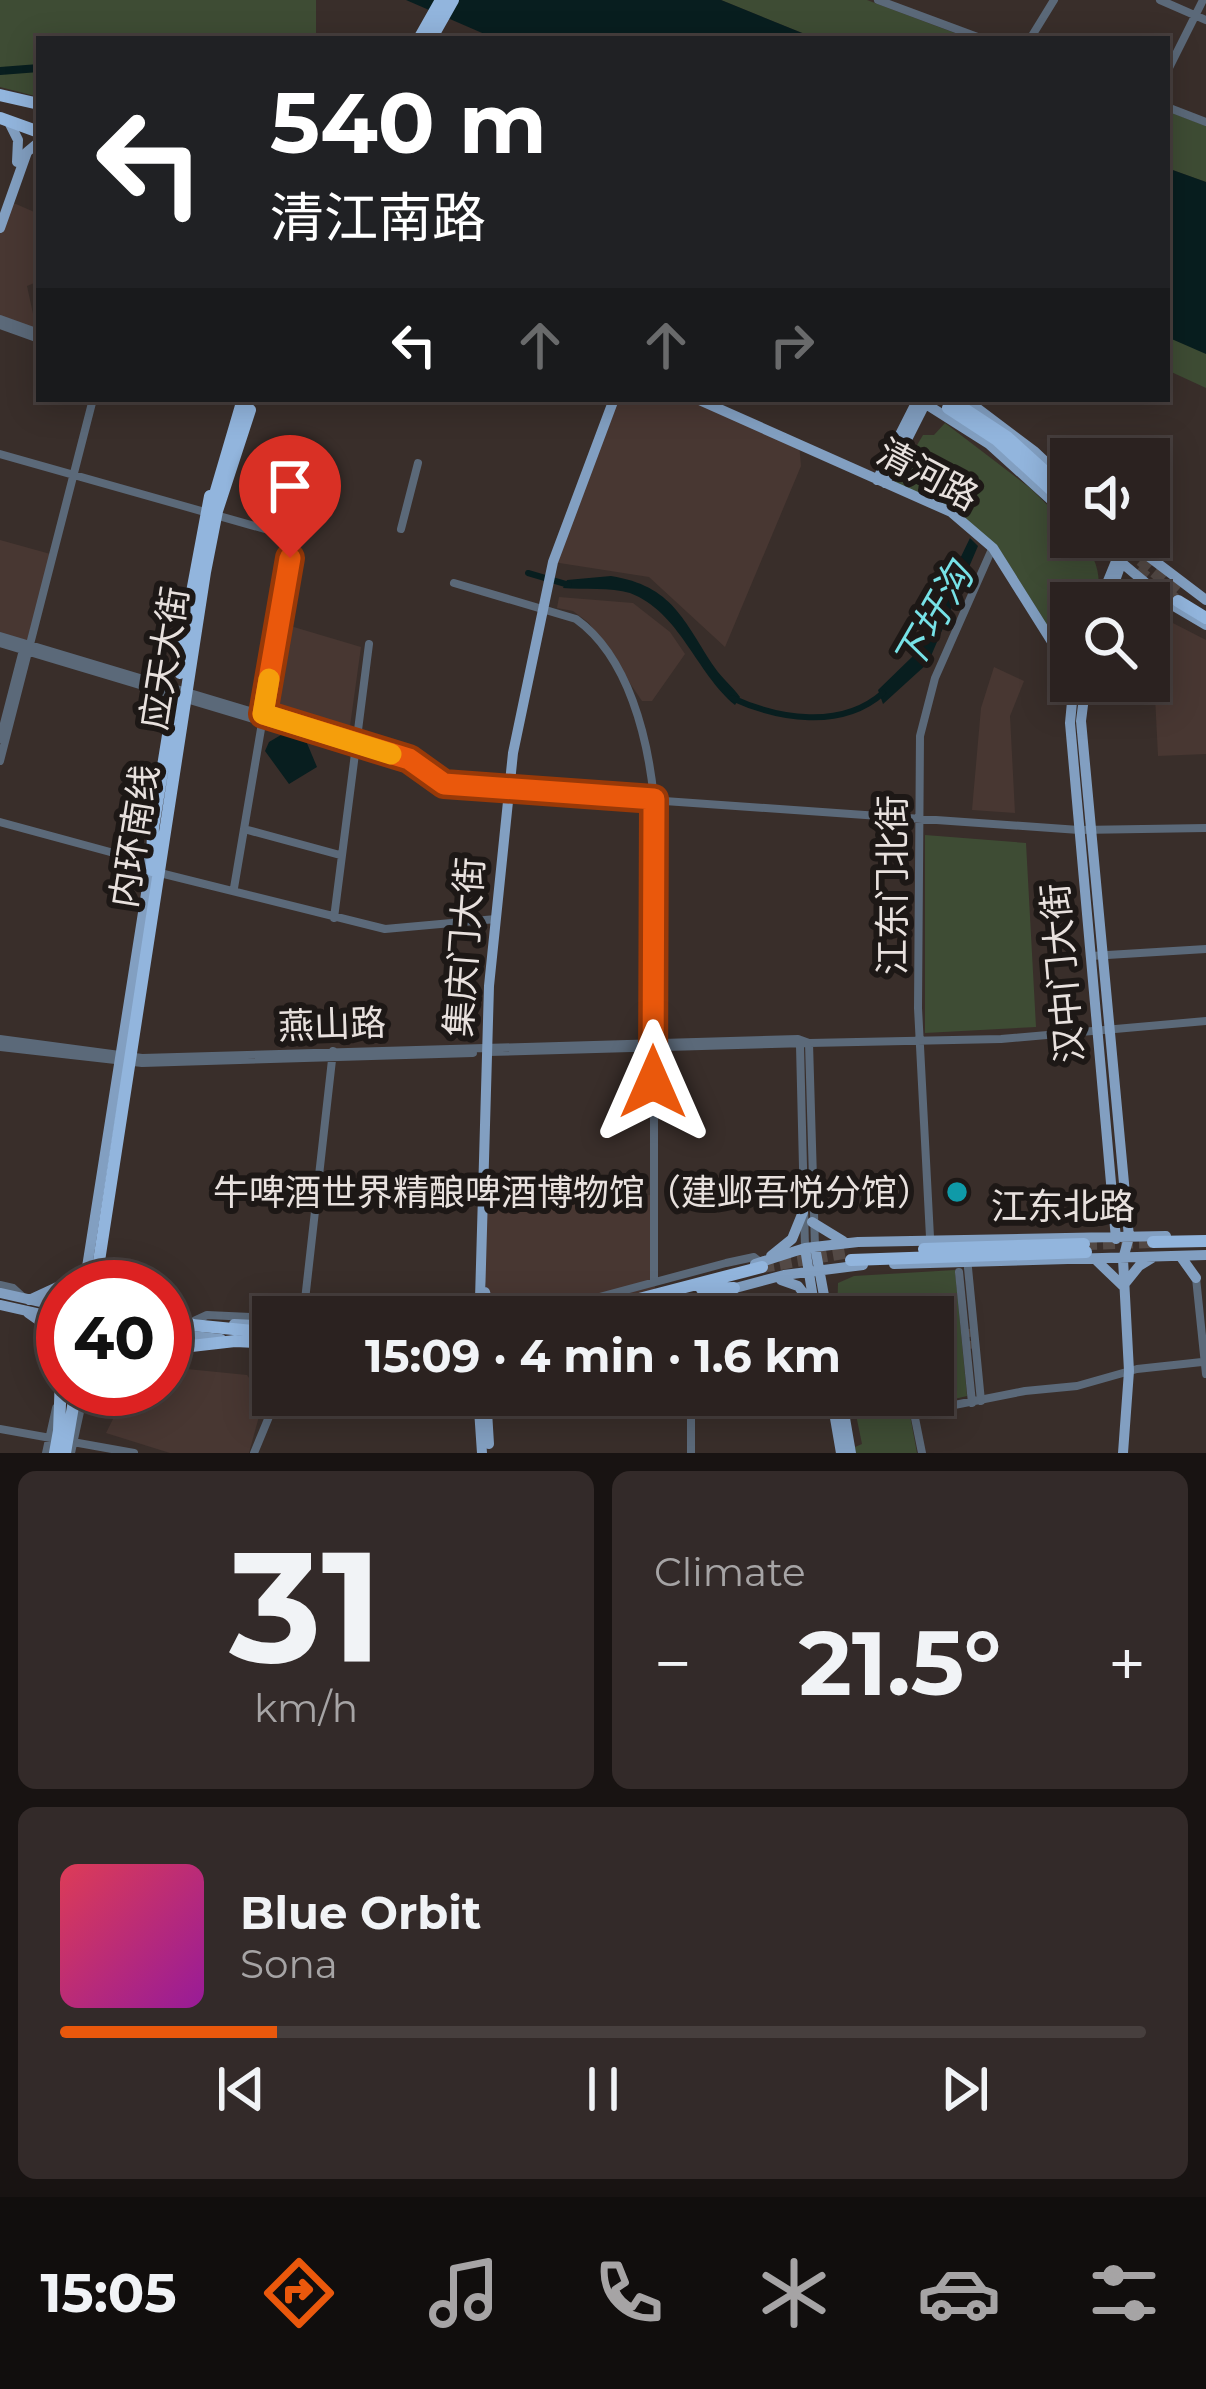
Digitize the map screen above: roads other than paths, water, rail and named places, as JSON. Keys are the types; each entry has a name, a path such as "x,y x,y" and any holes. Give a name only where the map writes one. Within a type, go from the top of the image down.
{"highway":[{"path":"430,36 441,0"},
{"path":"430,36 453,0"},
{"path":"0,95 36,103"},
{"path":"3,119 36,131"},
{"name":"内环南线","path":"93,1260 206,572 241,402"},
{"name":"内环南线","path":"224,474 255,402"},
{"path":"954,406 1050,478"},
{"path":"1018,452 1050,486"},
{"path":"154,879 170,843 187,730 183,640 196,551 224,474"},
{"path":"154,879 153,828 169,729 200,646 224,474"},
{"path":"1181,599 1206,618"},
{"path":"853,1255 1033,1238"},
{"path":"1139,1243 1206,1248"},
{"path":"973,1245 1086,1248"},
{"path":"853,1255 992,1255 1086,1248"},
{"path":"992,1255 1033,1260"},
{"path":"659,1296 763,1270"},
{"path":"668,1296 728,1271"},
{"path":"701,1286 734,1288"},
{"path":"193,1327 252,1326"},
{"path":"192,1343 252,1343"},
{"path":"61,1416 61,1446"},
{"path":"61,1446 68,1416"}],"main road":[{"path":"3,119 23,148"},
{"path":"0,210 23,148 36,143"},
{"path":"0,228 23,148"},
{"name":"应天大街","path":"94,1260 120,1057 154,879 207,511 241,402"},
{"name":"应天大街","path":"95,1260 134,1059 154,879 147,862 169,708 184,690 222,515 255,402"},
{"name":"集庆门大街","path":"483,1296 489,1050 508,790 524,685 550,573 613,402"},
{"name":"清河路","path":"704,402 951,512 993,548 1050,639"},
{"path":"905,402 910,423"},
{"path":"881,481 921,402"},
{"path":"910,423 954,406"},
{"path":"954,406 1050,466"},
{"path":"954,406 1050,497"},
{"path":"1018,452 1047,463"},
{"path":"1018,452 1035,482"},
{"path":"1115,558 1143,582"},
{"path":"1111,582 1119,558"},
{"path":"1132,574 1136,558"},
{"path":"1147,558 1206,601"},
{"path":"1170,598 1206,618"},
{"name":"汉中门大街","path":"1072,702 1070,723 1085,830 1119,1209 1139,1243 1123,1259 1129,1370 1123,1453"},
{"name":"汉中门大街","path":"1083,702 1085,830"},
{"path":"1119,1209 1136,1227 1139,1243 1138,1266 1123,1286 1086,1248 1119,1209"},
{"path":"704,1296 734,1288 763,1270 807,1217 853,1255"},
{"name":"江东北路","path":"853,1255 930,1237 1033,1238 1123,1259 1139,1243"},
{"path":"1103,1258 1111,1250 1139,1243"},
{"name":"江东北路","path":"763,1270 779,1257 832,1245 853,1255 963,1269 1139,1243 1178,1256 1206,1248"},
{"path":"832,1245 824,1253 824,1262 836,1268"},
{"path":"810,1247 816,1296"},
{"path":"1196,1278 1206,1248"},
{"path":"634,1296 728,1271 784,1275 836,1268 853,1255"},
{"path":"824,1296 853,1255"},
{"path":"1178,1256 1188,1262 1196,1278"},
{"path":"779,1257 792,1262 792,1270 784,1275"},
{"path":"763,1270 791,1281 805,1296"},
{"path":"0,1289 36,1315"},
{"path":"25,1305 36,1299"},
{"path":"0,1310 36,1304"},
{"path":"25,1305 36,1309"},
{"path":"193,1327 252,1341"},
{"path":"483,1416 485,1453"},
{"path":"835,1416 841,1453"},
{"path":"845,1416 851,1453"}],"street":[{"path":"878,0 985,36"},
{"path":"1032,36 1054,0"},
{"path":"1160,0 1206,20"},
{"path":"1170,66 1203,0"},
{"path":"896,3 975,36"},
{"path":"1170,106 1206,120"},
{"path":"0,322 36,335"},
{"path":"0,761 92,402"},
{"path":"0,452 286,536"},
{"path":"401,529 418,464"},
{"name":"江东门北街","path":"930,1237 920,1040 920,736 935,678 993,548"},
{"path":"234,888 290,558"},
{"path":"454,583 542,608 587,627 624,681 647,736 654,799 654,1282"},
{"path":"0,639 184,690 421,770 444,784 1085,830 1206,828"},
{"path":"334,918 369,644"},
{"path":"0,822 147,862"},
{"path":"244,829 340,855"},
{"path":"154,879 234,888 334,918 398,931 496,919"},
{"path":"1097,956 1206,949"},
{"name":"燕山路","path":"0,1043 134,1059 920,1040 1206,1021"},
{"path":"802,1043 810,1247"},
{"path":"308,1296 333,1052"},
{"path":"602,1296 754,1257 763,1270 705,1296"},
{"path":"963,1269 977,1402"},
{"path":"1196,1278 1206,1374"},
{"path":"922,1453 914,1413 1077,1386 1129,1370 1202,1362"},
{"path":"254,1453 269,1416"},
{"path":"691,1416 691,1453"},
{"path":"0,1429 61,1446 134,1453"}],"water":[{"path":"406,0 721,0 810,36 489,36"},
{"path":"1170,169 1206,182 1206,354 1170,338"},
{"path":"970,538 978,546 928,663 883,704 878,690 913,656"},
{"path":"611,576 649,588 674,608 740,697 735,705 675,628 647,602 622,591 563,588 567,580"},
{"path":"286,732 304,736 317,767 289,784 265,751 269,742"}],"waterway":[{"path":"0,71 36,68"},
{"name":"下圩沟","path":"528,573 569,585"},
{"name":"下圩沟","path":"732,698 769,711 809,717 848,712 883,693"}],"tunnel":[{"path":"1138,558 1178,592"},
{"path":"1137,570 1178,601"},
{"path":"1085,1244 1153,1242"},
{"path":"762,1267 850,1252"},
{"path":"968,1329 971,1352"}],"place":[{"name":"牛啤酒世界精酿啤酒博物馆（建邺吾悦分馆）","path":"957,1192"}]}
